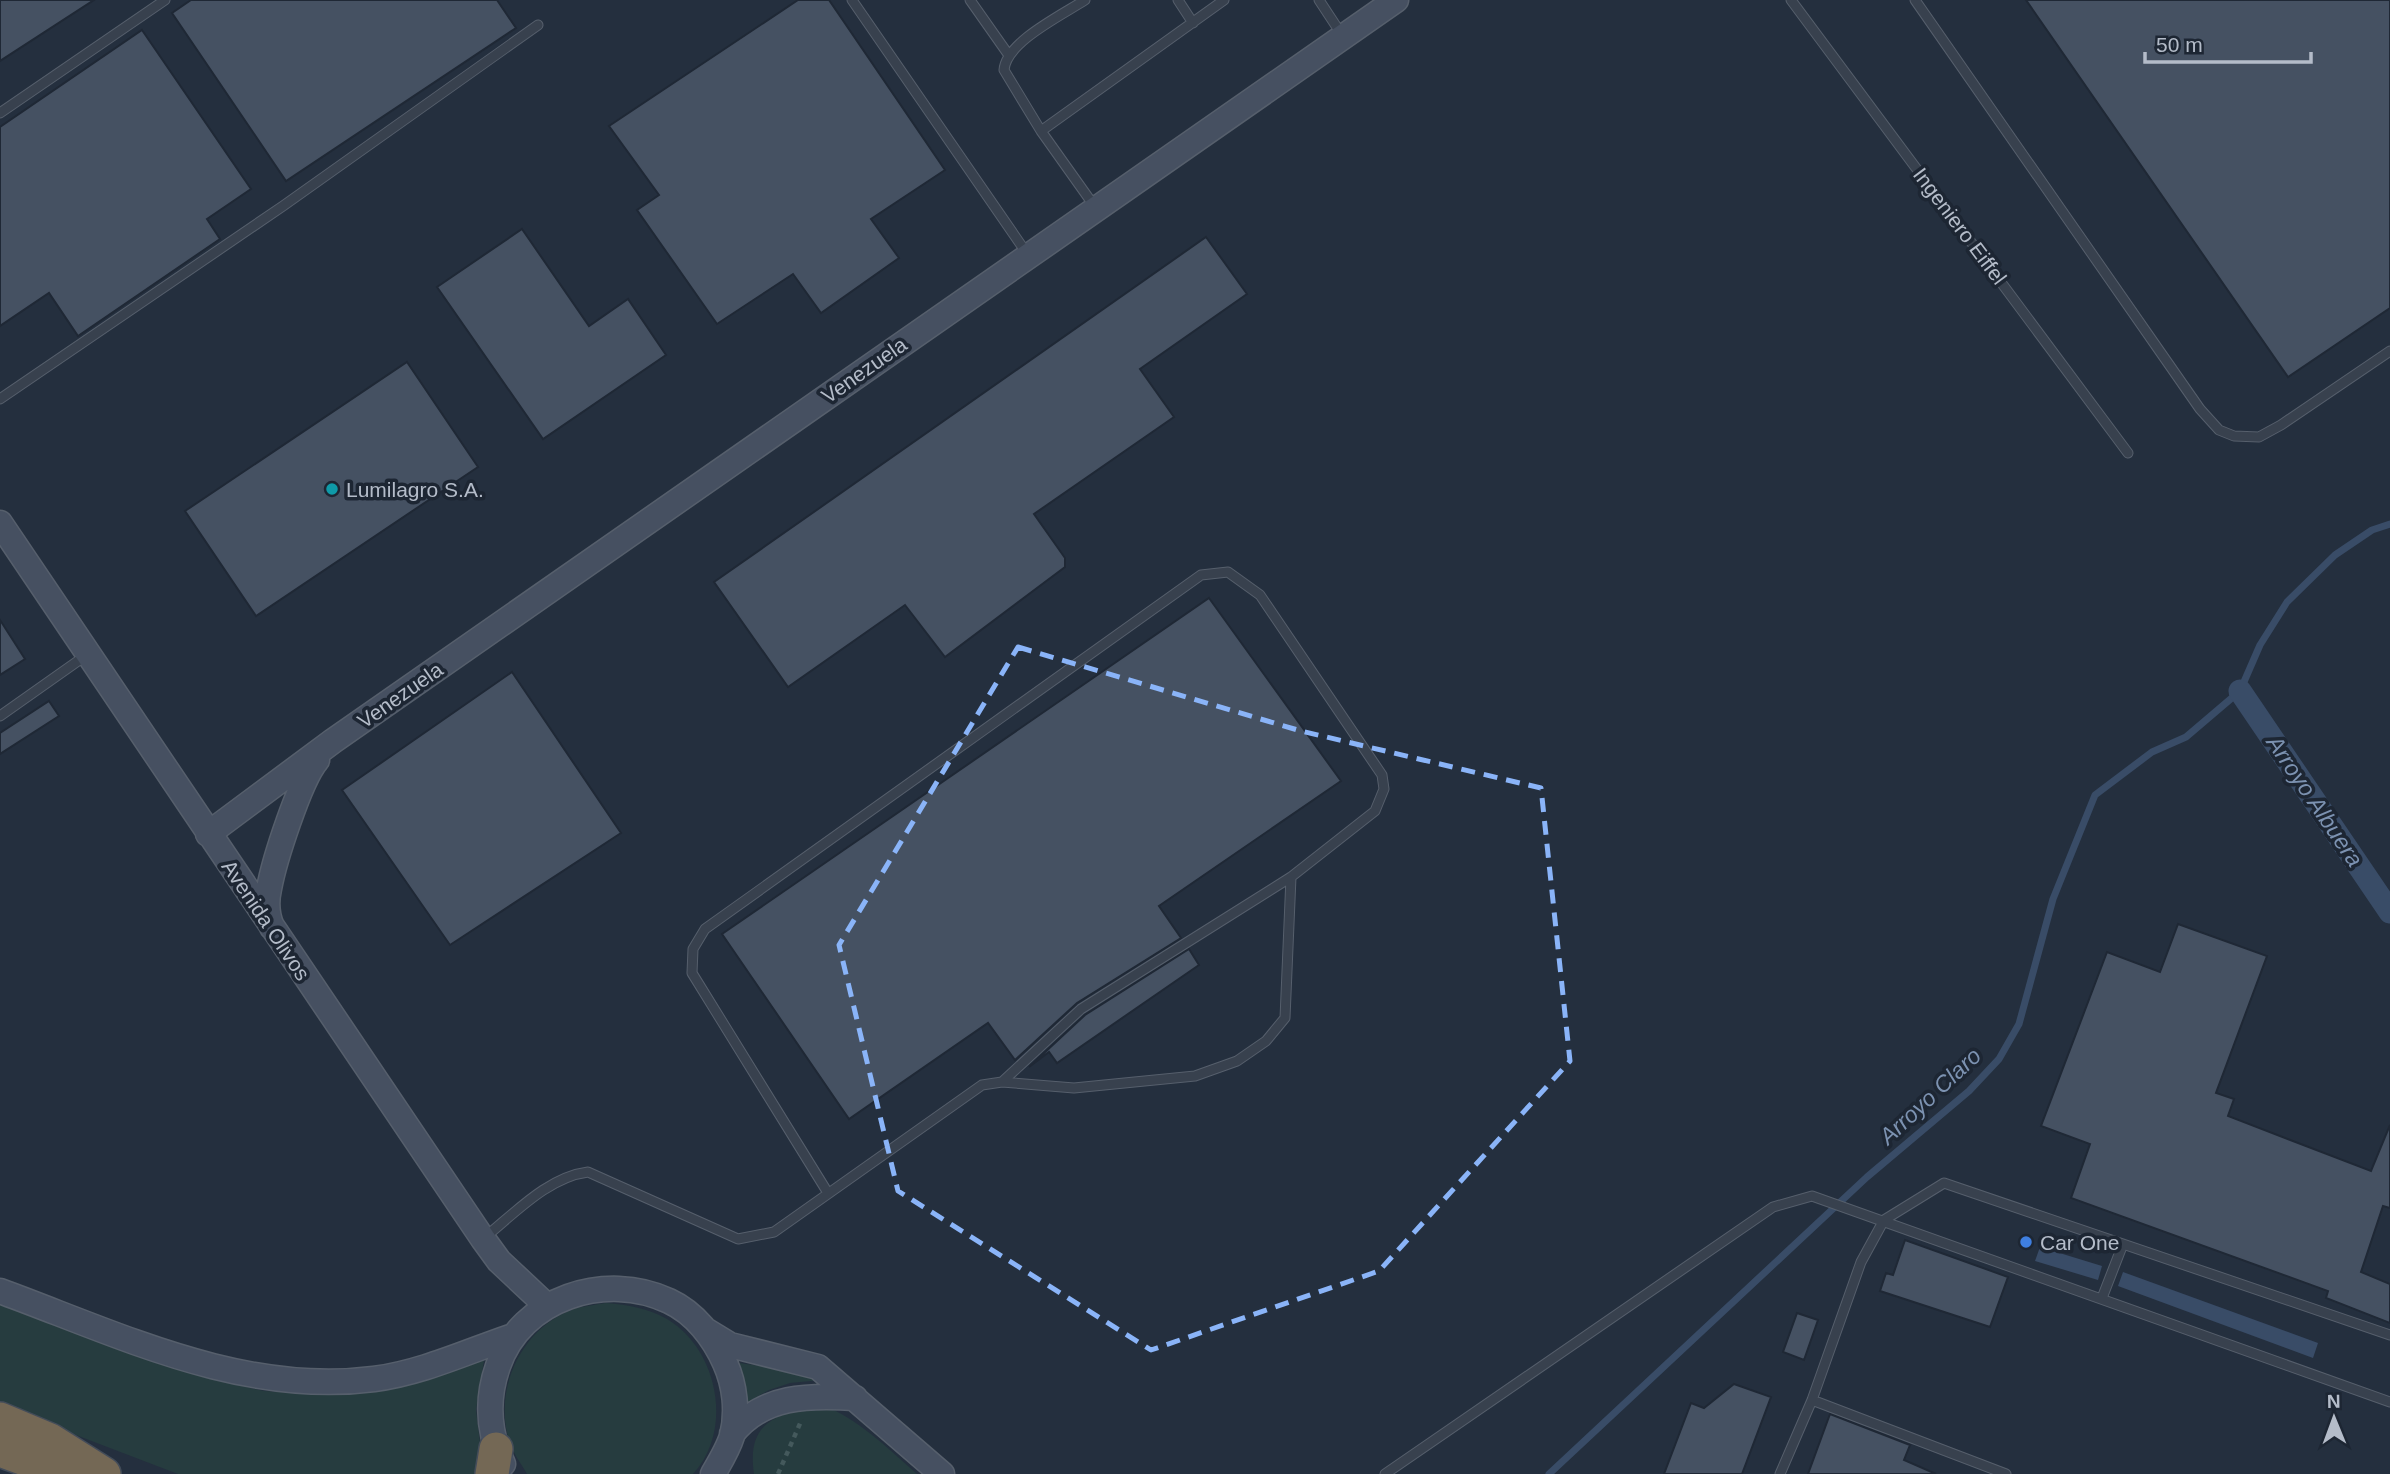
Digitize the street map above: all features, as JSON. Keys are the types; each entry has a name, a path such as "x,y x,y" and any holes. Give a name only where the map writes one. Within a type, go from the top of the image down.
{"highway":[{"path":"0,1419 50,1440 104,1474"},
{"path":"0,1450 66,1474"}],"street":[{"name":"Venezuela","path":"333,741 1396,0"},
{"name":"Avenida Olivos","path":"0,523 90,652 275,935 483,1239 499,1261 547,1306"},
{"path":"208,834 333,741"},
{"path":"275,935 268,915 269,889 302,783 333,741"},
{"path":"0,1291 181,1357 263,1378 335,1382 376,1379 451,1359 510,1337 547,1306 582,1292 617,1288 670,1301 730,1345 818,1367 943,1474"},
{"path":"706,1330 719,1349 733,1385 735,1403 726,1459"},
{"path":"499,1466 489,1404 492,1381 510,1337"},
{"path":"726,1459 741,1423 774,1404 803,1396 855,1398"}],"lane":[{"path":"0,113 165,0"},
{"path":"852,0 1028,256"},
{"path":"970,0 1008,54"},
{"path":"1085,0 1013,47 1008,54 1004,70 1041,131 1096,209"},
{"path":"1178,0 1193,23"},
{"path":"1041,131 1224,0"},
{"path":"1319,0 1343,37"},
{"name":"Ingeniero Eiffel","path":"1791,0 2129,453"},
{"path":"1915,0 2192,397 2219,430 2234,436 2259,437 2390,351"},
{"path":"0,399 282,206 538,25"},
{"path":"828,1193 692,973 693,949 705,929 1200,575 1227,572 1260,595 1382,775 1384,789 1375,811 1291,877 1081,1009 1002,1082"},
{"path":"0,716 90,652"},
{"path":"483,1239 568,1174 588,1172 738,1238 774,1232 982,1085 1002,1082 1074,1088 1195,1076 1237,1061 1265,1041 1285,1018 1291,877"},
{"path":"1780,1474 1812,1400 1861,1262 1880,1219 1944,1183 2390,1335"},
{"path":"1385,1474 1773,1208 1812,1196 2390,1402"},
{"path":"2102,1298 2123,1244"},
{"path":"1812,1400 2006,1474"}],"path":[{"path":"778,1474 804,1413"}],"highlighted area":[{"path":"1018,647 1301,731 1541,788 1570,1061 1379,1271 1151,1350 898,1191 839,945"}],"green space":[{"path":"0,1302 203,1377 264,1391 321,1394 381,1387 485,1354 476,1410 484,1474 178,1474 0,1406"},
{"path":"606,1303 660,1315 684,1332 698,1350 714,1391 716,1414 706,1456 693,1474 527,1474 513,1450 506,1426 505,1405 508,1384 525,1347 555,1318 574,1309"},
{"path":"739,1363 775,1368 821,1380 790,1383 769,1390 746,1403"},
{"path":"820,1404 859,1425 917,1474 754,1474 753,1456 760,1431 779,1417"}],"water":[{"path":"2040,1247 2102,1266 2098,1280 2035,1261"},
{"path":"2123,1272 2318,1343 2313,1358 2118,1286"}],"building":[{"path":"0,0 94,0 0,61"},
{"path":"191,0 497,0 516,28 286,181 172,13"},
{"path":"798,0 829,0 945,170 871,219 899,258 821,313 793,274 717,324 637,210 659,195 609,126"},
{"path":"2026,0 2390,0 2390,308 2288,377"},
{"path":"142,30 251,189 207,219 220,239 78,336 49,293 0,326 0,127"},
{"path":"522,229 589,326 628,299 666,355 543,439 437,287"},
{"path":"1206,237 1247,294 1140,369 1174,417 1034,514 1065,558 1065,567 945,657 905,605 788,687 714,582"},
{"name":"Lumilagro S.A.","path":"407,362 478,467 256,616 185,511"},
{"path":"1209,598 1341,781 1159,906 1181,938 1077,1003 1015,1060 988,1023 849,1119 722,934"},
{"path":"0,620 25,659 0,675"},
{"path":"512,672 621,833 450,945 342,790"},
{"path":"49,701 59,716 0,754 0,733"},
{"path":"2178,924 2267,956 2216,1093 2234,1099 2228,1116 2371,1171 2390,1125 2390,1208 2383,1206 2361,1272 2390,1284 2390,1323 2326,1298 2328,1291 2071,1198 2090,1144 2041,1126 2107,952 2160,972"},
{"path":"1189,949 1199,965 1057,1063 1049,1052 1029,1067 1085,1015"},
{"path":"1905,1240 2008,1277 1990,1327 1880,1291 1886,1273 1893,1275"},
{"path":"1797,1313 1818,1320 1804,1360 1783,1352"},
{"path":"1734,1384 1771,1397 1742,1474 1664,1474 1691,1403 1704,1408"},
{"path":"1830,1414 1910,1445 1904,1460 1936,1474 1808,1474"}],"waterway":[{"name":"Arroyo Claro","path":"1549,1474 1867,1177 1969,1091 1999,1059 2019,1024 2053,899 2095,795 2152,752 2186,737 2240,691 2260,645 2287,602 2335,555 2372,530 2390,524"},
{"name":"Arroyo Albuera","path":"2240,691 2390,912"}],"place":[{"name":"Lumilagro S.A.","path":"332,489"},
{"name":"Car One","path":"2026,1242"}]}
